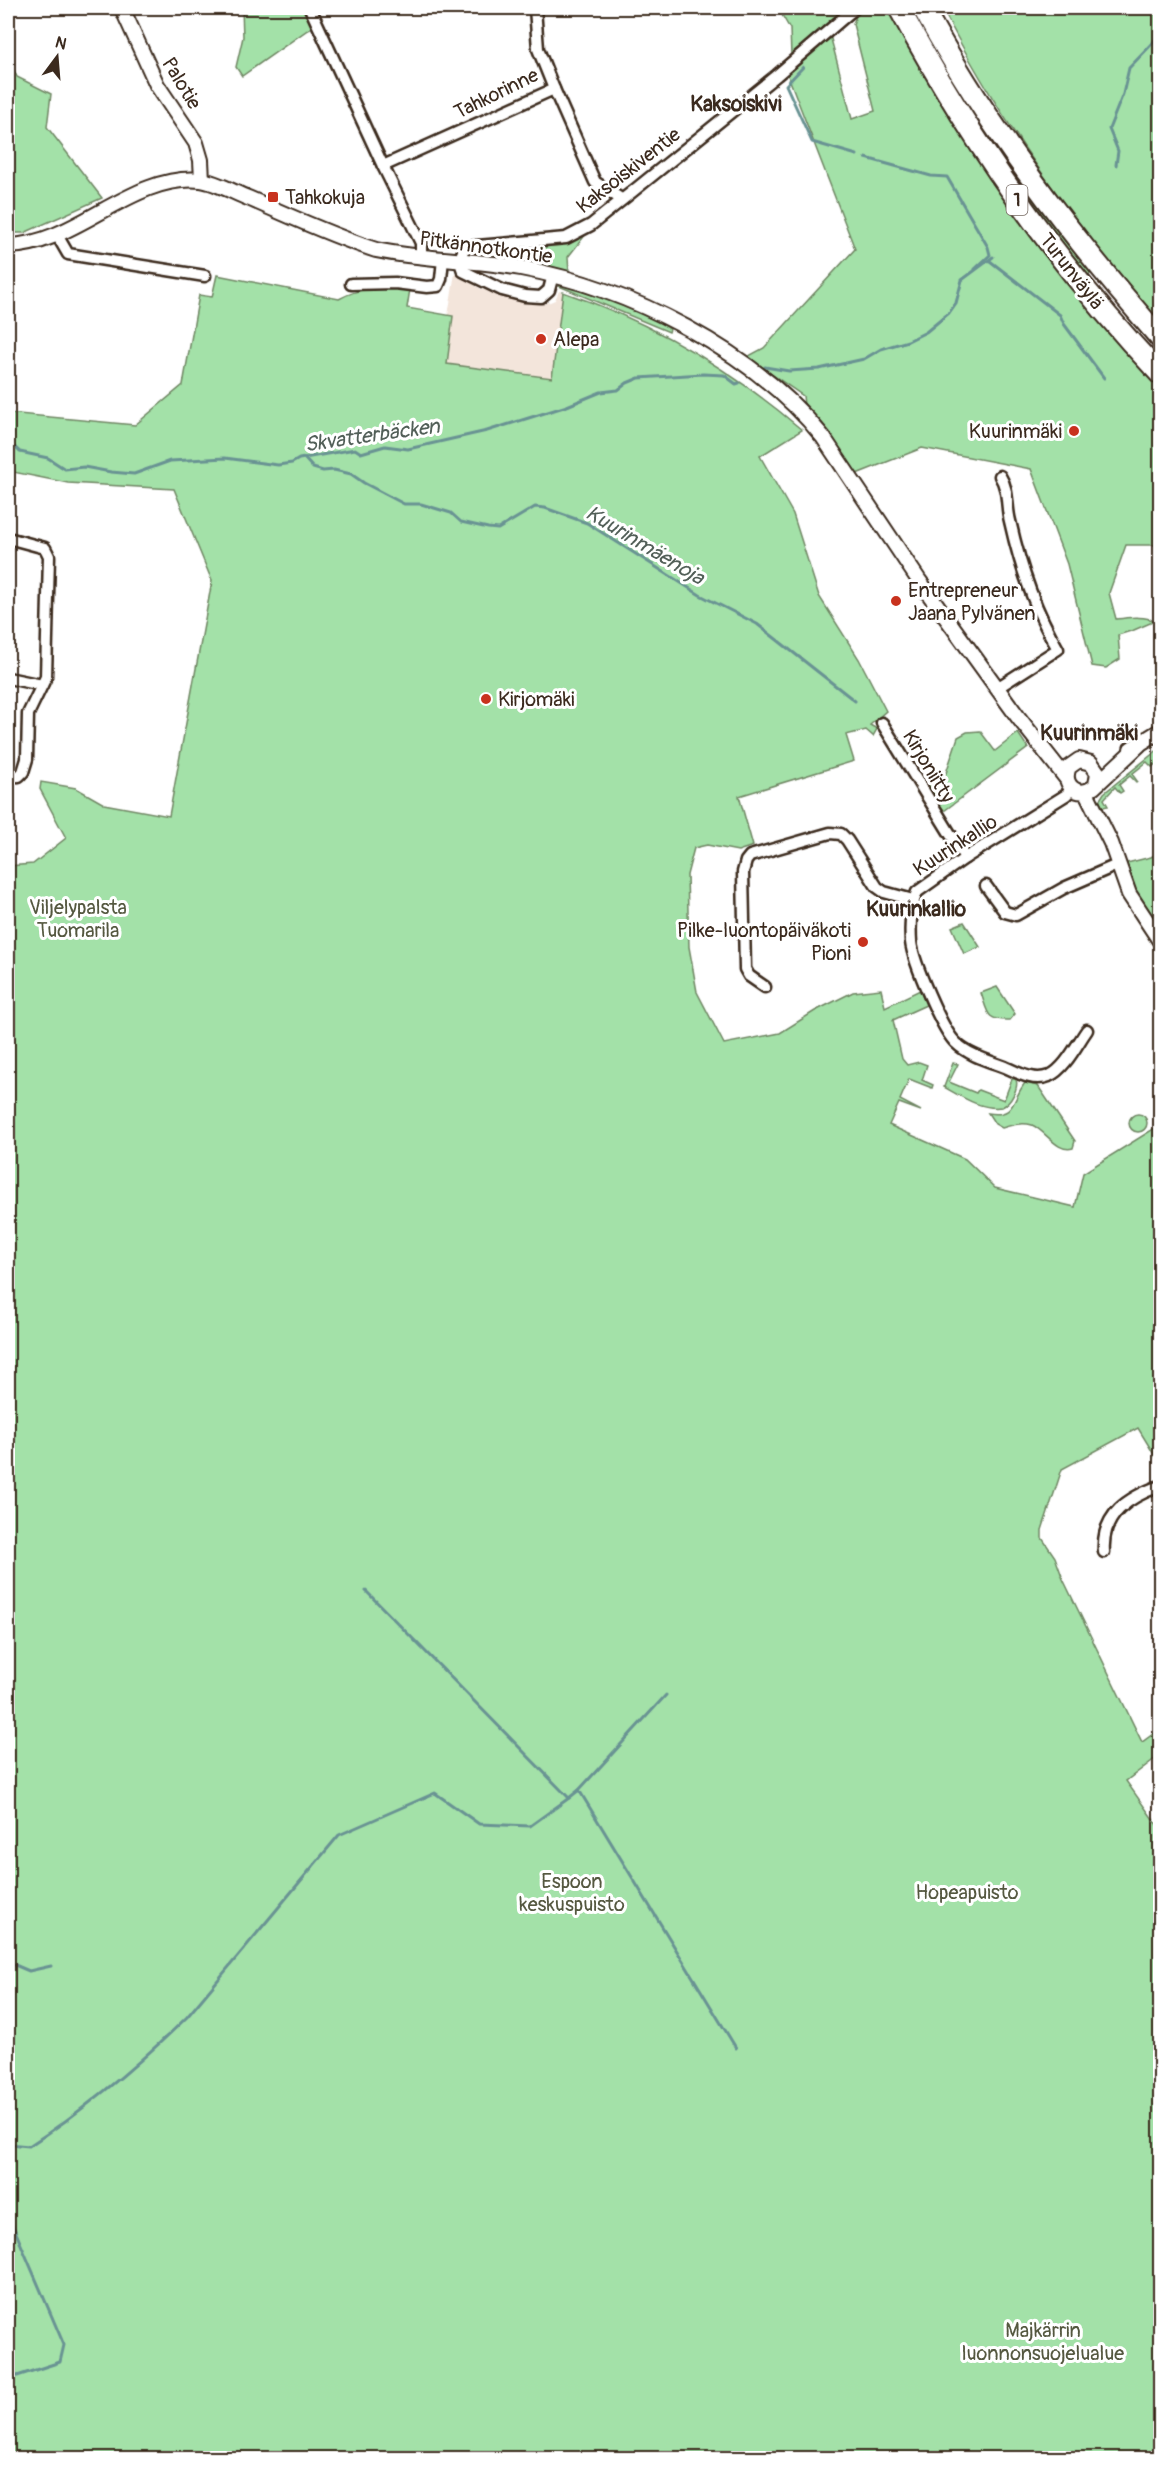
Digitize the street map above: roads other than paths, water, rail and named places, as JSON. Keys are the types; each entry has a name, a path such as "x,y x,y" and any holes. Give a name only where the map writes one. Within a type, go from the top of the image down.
{"highway":[{"name":"Turunväylä","path":"898,8 962,118 1011,192 1065,264 1161,374"},
{"name":"Turunväylä","path":"923,8 966,84 1001,135 1087,252 1161,338"},
{"path":"936,8 1001,135"}],"street":[{"name":"Palotie","path":"122,8 157,85 196,143 201,160 202,180"},
{"path":"310,8 421,243 420,257"},
{"name":"Tahkorinne","path":"383,166 554,90 538,49 535,8"},
{"name":"Kaksoiskiventie","path":"461,261 463,249 466,247 566,238 591,225 777,75 855,8"},
{"path":"554,90 595,182 621,199"},
{"name":"Pitkännotkontie","path":"8,246 31,243 57,235 150,188 168,183 202,180 357,244 387,253 519,267 554,275 638,304 693,332 734,358 795,405 823,437 918,579 1033,737 1080,786"},
{"path":"57,235 68,255 205,276"},
{"path":"351,284 395,283 438,286 443,259"},
{"path":"461,261 464,271 502,290 525,296 541,297 546,294 554,275"},
{"path":"997,688 1058,649 1032,600 1009,519 1006,484 1000,476"},
{"path":"8,538 45,548 49,556 46,677 28,714 27,759 23,772 19,776 8,777"},
{"path":"8,678 42,685"},
{"name":"Kirjoniitty","path":"882,723 965,858"},
{"path":"1080,786 1161,731"},
{"name":"Pitkännotkontie","path":"1033,737 1074,763"},
{"path":"1094,765 1109,762 1139,745"},
{"path":"1080,786 1099,776 1094,765 1086,760 1074,763 1068,770 1080,786 1111,843 1129,894 1161,941"},
{"name":"Kuurinkallio","path":"1080,786 922,887 913,900 911,943 935,1005 948,1033 957,1044 1025,1076 1040,1078 1057,1071 1087,1030"},
{"path":"765,987 749,976 744,958 743,872 750,856 830,833 840,834 847,840 877,887 884,892 913,900"},
{"path":"986,886 1005,912 1016,915 1064,888 1117,864"},
{"path":"1104,1552 1104,1538 1110,1518 1142,1492 1161,1486"}],"waterway":[{"name":"Skvatterbäcken","path":"1116,165 1118,151 1109,129 1123,94 1129,68 1160,32"},
{"path":"803,67 786,85 812,142 857,155"},
{"path":"866,158 931,176 947,177 988,247 990,255 975,269"},
{"name":"Skvatterbäcken","path":"765,367 789,371 819,369 864,359 881,349 908,341 926,332 949,313 956,303 962,280 993,257"},
{"path":"990,261 1060,315 1064,324 1104,378"},
{"name":"Skvatterbäcken","path":"8,441 20,452 48,458 65,469 84,467 134,474 170,461 225,458 278,465 355,449 361,453 385,446 408,449 487,431 567,406 601,392 618,390 639,378 724,375 736,384 739,383"},
{"name":"Kuurinmäenoja","path":"304,458 313,468 351,474 404,504 421,504 451,513 461,522 498,529 535,507 545,508 587,523 700,595 757,624 855,701"},
{"path":"366,1591 569,1798 579,1790 736,2048"},
{"path":"579,1790 666,1695"},
{"path":"8,2144 29,2146 50,2132 131,2069 169,2035 187,2017 339,1835 435,1793 479,1824 530,1826 569,1798"},
{"path":"8,1962 29,1971 51,1966"},
{"path":"8,2214 64,2345 60,2362 8,2379"}],"place":[{"name":"Tahkokuja","path":"273,197"},
{"name":"Alepa","path":"541,339"},
{"name":"Kuurinmäki","path":"1074,431"},
{"name":"Entrepreneur Jaana Pylvänen","path":"896,601"},
{"name":"Kirjomäki","path":"486,699"},
{"name":"Pilke-luontopäiväkoti Pioni","path":"863,942"}],"district":[{"name":"Kaksoiskivi","path":"736,104"},
{"name":"Kuurinmäki","path":"1089,733"},
{"name":"Kuurinkallio","path":"916,909"}],"park label":[{"name":"Viljelypalsta Tuomarila","path":"78,918"},
{"name":"Espoon keskuspuisto","path":"572,1892"},
{"name":"Hopeapuisto","path":"967,1892"},
{"name":"Majkärrin luonnonsuojelualue","path":"1043,2342"}]}
